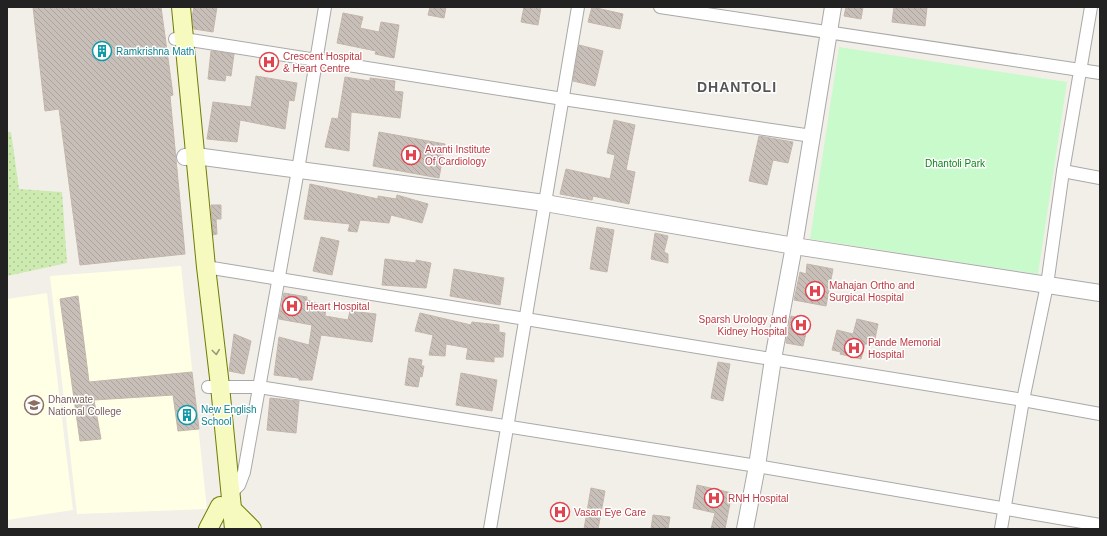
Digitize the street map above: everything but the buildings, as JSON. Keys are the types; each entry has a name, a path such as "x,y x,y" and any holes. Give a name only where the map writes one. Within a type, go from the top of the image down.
{"main road":[{"path":"171,7 180,39"},
{"path":"181,7 180,39 191,157 214,387 228,502 234,529 230,529"},
{"path":"191,157 206,267 214,387"},
{"path":"208,529 228,502"},
{"path":"222,529 228,502"},
{"path":"228,502 252,529"}],"street":[{"path":"228,502 239,485 244,472 298,170 325,7"},
{"path":"490,529 578,7"},
{"path":"660,7 828,34 1100,73"},
{"path":"745,529 757,466 773,359 794,246 833,7"},
{"path":"1000,529 1023,400 1047,285 1063,171 1079,70 1091,7"},
{"path":"180,39 562,99 812,136"},
{"path":"191,157 544,203 794,246 1100,293"},
{"path":"1063,171 1100,178"},
{"path":"206,267 1023,400 1100,414"},
{"path":"214,387 259,387 757,466 1100,525"}],"shaded area":[{"path":"181,266 207,509 77,514 50,276"},
{"name":"Dhanwate National College","path":"47,293 73,510 7,520 7,299"}],"green space":[{"name":"Dhantoli Park","path":"839,47 1067,82 1038,274 810,239"},
{"path":"7,132 11,132 19,189 62,192 67,263 7,276"}],"place":[{"name":"Ramkrishna Math","path":"102,51"},
{"name":"Crescent Hospital & Heart Centre","path":"269,62"},
{"name":"Avanti Institute Of Cardiology","path":"411,155"},
{"name":"Mahajan Ortho and Surgical Hospital","path":"815,291"},
{"name":"Heart Hospital","path":"292,306"},
{"name":"Sparsh Urology and Kidney Hospital","path":"801,325"},
{"name":"Pande Memorial Hospital","path":"854,348"},
{"name":"Dhanwate National College","path":"34,405"},
{"name":"New English School","path":"187,415"},
{"name":"RNH Hospital","path":"714,498"},
{"name":"Vasan Eye Care","path":"560,512"}],"district":[{"name":"DHANTOLI","path":"737,87"}]}
